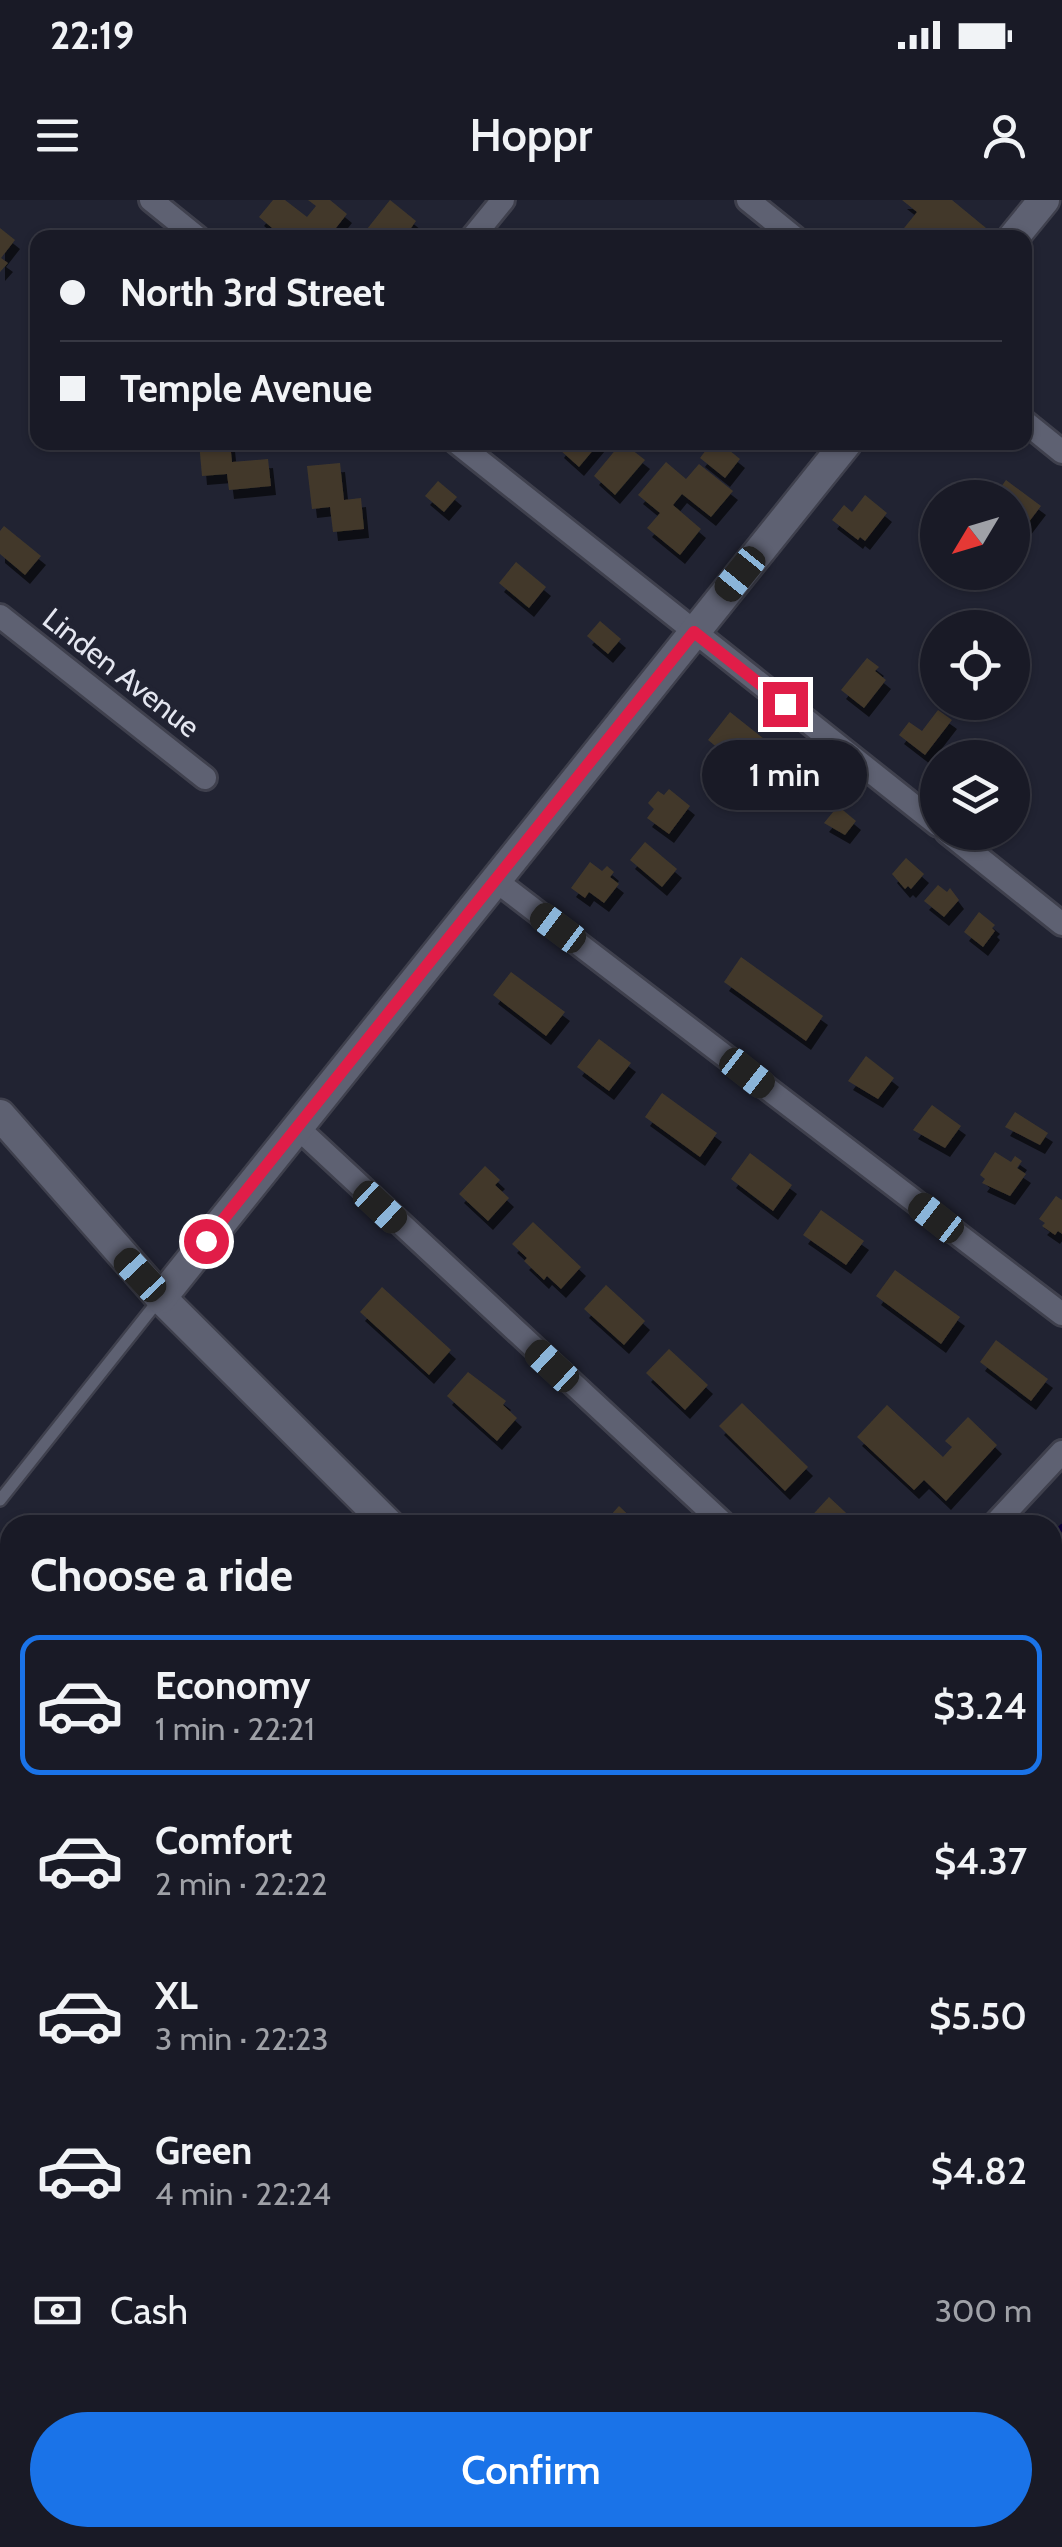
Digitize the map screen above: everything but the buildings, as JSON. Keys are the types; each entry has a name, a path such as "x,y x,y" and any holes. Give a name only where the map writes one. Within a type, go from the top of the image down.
{"street":[{"path":"151,200 188,230"},
{"path":"479,230 503,200"},
{"path":"748,200 784,230"},
{"path":"1020,230 1044,200"},
{"path":"1032,428 1062,452"},
{"path":"466,450 920,811"},
{"path":"161,1298 841,450"},
{"name":"Linden Avenue","path":"0,616 204,778"},
{"path":"970,850 1062,924"},
{"path":"496,880 1062,1314"},
{"path":"0,1115 161,1298 379,1515"},
{"path":"298,1128 713,1515"},
{"path":"1003,1515 1062,1452"}],"lane":[{"path":"0,1500 161,1298"}],"route":[{"path":"206,1241 694,632 785,704"}]}
